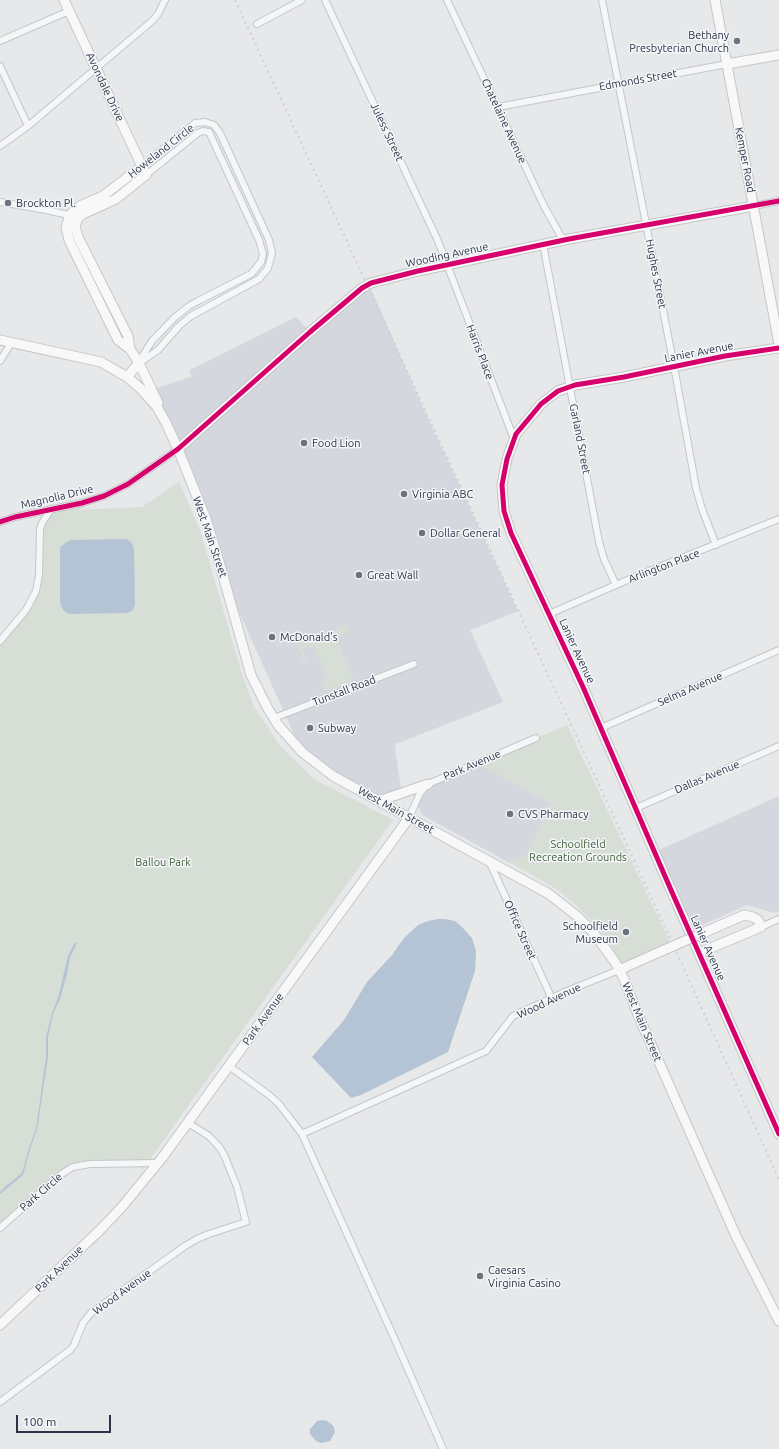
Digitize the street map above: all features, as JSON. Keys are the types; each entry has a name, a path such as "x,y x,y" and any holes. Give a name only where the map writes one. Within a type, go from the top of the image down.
{"street":[{"path":"0,146 28,126 152,20 158,14 165,0"},
{"path":"257,24 302,0"},
{"name":"Juless Street","path":"325,0 378,110 448,265"},
{"name":"Chatelaine Avenue","path":"447,0 544,206 562,240"},
{"name":"Hughes Street","path":"602,0 647,225 696,488 702,509 716,545"},
{"name":"Kemper Road","path":"715,0 779,344"},
{"path":"0,41 67,3"},
{"name":"Avondale Drive","path":"67,3 146,175"},
{"name":"Edmonds Street","path":"498,107 619,83 779,55"},
{"path":"0,66 28,126"},
{"name":"Howeland Circle","path":"74,217 80,206 103,196 195,123 206,122 214,125 220,133 267,236 272,253 270,264 262,276 184,321 158,350 139,364 127,377"},
{"name":"Howeland Circle","path":"74,217 116,199 198,133 206,131 210,134 218,150 259,240 262,250 262,259 255,271 189,306 179,314 152,341 139,364"},
{"path":"180,134 185,143"},
{"path":"218,150 226,146"},
{"name":"Wooding Avenue","path":"178,449 362,288 377,281 562,240 779,201"},
{"path":"0,202 74,217"},
{"path":"74,217 76,222 75,231 128,336 130,348 154,393 166,423"},
{"path":"74,217 66,228 67,234 118,340 130,348"},
{"path":"259,240 267,236"},
{"name":"Garland Street","path":"544,244 599,542 604,559 616,585"},
{"name":"Harris Place","path":"448,265 472,332 514,439"},
{"path":"247,276 250,284"},
{"path":"94,291 102,286"},
{"path":"212,294 217,302"},
{"path":"179,314 184,321"},
{"name":"West Main Street","path":"0,340 95,360 110,366 127,377 148,396 156,407 166,423 178,449 210,533 258,692 274,718 290,739 317,765 332,776 543,891 577,916 593,932 619,970 736,1236 779,1321"},
{"path":"0,361 12,342"},
{"name":"Lanier Avenue","path":"779,348 725,356 624,377 570,386 558,391 540,404 516,434 504,474 502,492 504,511 511,533 601,728 779,1134"},
{"name":"Magnolia Drive","path":"0,522 82,503 116,490 178,449"},
{"path":"0,641 26,610 36,591 39,575 40,529 51,509"},
{"name":"Arlington Place","path":"549,614 616,585 779,520"},
{"name":"Selma Avenue","path":"601,728 779,650"},
{"name":"Tunstall Road","path":"274,718 414,664"},
{"name":"Park Avenue","path":"0,1325 121,1208 158,1163 409,818 420,793 428,784 536,738"},
{"name":"Dallas Avenue","path":"636,808 779,746"},
{"path":"379,801 428,784"},
{"name":"Office Street","path":"489,861 552,999"},
{"name":"Wood Avenue","path":"302,1134 486,1051 513,1016 744,915 758,920 761,927"},
{"path":"699,953 779,919"},
{"path":"229,1066 269,1095 288,1115 302,1134 396,1342 442,1449"},
{"name":"Wood Avenue","path":"0,1402 70,1350 74,1345 83,1323 91,1313 191,1242 209,1234 246,1222 237,1187 220,1148 209,1136 188,1123"},
{"name":"Park Circle","path":"0,1228 60,1175 73,1167 90,1164 158,1163"}],"shaded area":[{"path":"369,284 420,401 518,611 470,630 503,702 396,744 395,748 401,788 374,798 302,752 225,581 154,393 157,388 191,377 190,370 296,317 310,332"},
{"path":"478,763 551,804 526,856 508,862 422,815 416,802 423,789"},
{"path":"779,796 779,911 774,913 747,905 694,929 659,850"}],"green space":[{"name":"Ballou Park","path":"179,482 200,530 241,671 253,705 280,746 314,779 393,820 143,1169 136,1166 82,1168 73,1170 59,1180 0,1233 0,641 26,610 37,585 42,523 51,509 82,503 128,484 78,510 142,507"},
{"path":"346,625 348,632 336,637 354,680 327,691 321,679 326,677 314,646 309,648 308,646 302,649 307,660 303,661 297,645"},
{"name":"Schoolfield Recreation Grounds","path":"567,725 670,942 621,964 611,946 596,925 577,906 559,891 508,862 526,856 551,804 478,763"}],"water":[{"path":"126,539 131,542 134,549 135,605 132,611 127,613 69,614 63,610 60,603 60,547 70,540"},
{"path":"438,919 455,921 472,938 476,951 475,971 448,1052 361,1095 351,1098 312,1057 344,1020 367,982 392,955 404,938 418,925"},
{"path":"75,942 77,943 70,957 67,974 60,999 53,1014 48,1037 48,1057 37,1130 23,1175 0,1194 6,1186 22,1173 36,1129 46,1057 46,1037 52,1013 58,998 68,956"},
{"path":"322,1420 331,1424 334,1427 335,1432 330,1441 321,1443 316,1441 310,1434 310,1429 317,1421"}],"railway":[{"path":"235,0 671,940 779,1180"}],"cycle path":[{"path":"0,522 15,517 82,503 104,496 128,484 178,449 310,332 362,288 371,283 418,271 569,239 779,201"},
{"path":"779,348 725,356 624,377 575,385 558,391 541,404 516,434 507,459 502,485 504,511 511,533 583,687 779,1134"}],"place":[{"name":"Bethany Presbyterian Church","path":"737,41"},
{"name":"Brockton Pl.","path":"8,203"},
{"name":"Food Lion","path":"304,443"},
{"name":"Virginia ABC","path":"404,494"},
{"name":"Dollar General","path":"422,533"},
{"name":"Great Wall","path":"359,575"},
{"name":"McDonald's","path":"272,637"},
{"name":"Subway","path":"310,728"},
{"name":"CVS Pharmacy","path":"510,814"},
{"name":"Schoolfield Museum","path":"626,932"},
{"name":"Caesars Virginia Casino","path":"480,1276"}]}
